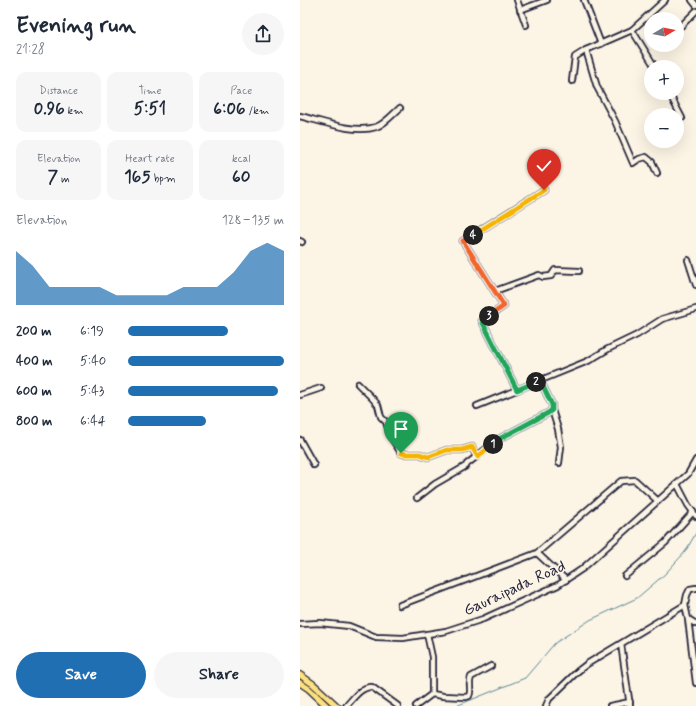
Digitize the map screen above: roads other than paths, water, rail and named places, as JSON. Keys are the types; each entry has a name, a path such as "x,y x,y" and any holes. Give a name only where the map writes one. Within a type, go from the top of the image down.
{"main road":[{"path":"300,676 313,684 337,706"},
{"path":"300,683 327,706"}],"street":[{"path":"516,0 526,25"},
{"path":"520,10 547,0"},
{"path":"584,0 601,44"},
{"path":"572,81 574,57 586,50 632,30 665,0"},
{"path":"692,0 696,5"},
{"path":"684,23 696,11"},
{"path":"632,30 651,60"},
{"path":"586,50 597,87 615,121 633,163 646,157 652,162 657,173"},
{"path":"300,116 351,128 367,128 376,127 400,108"},
{"path":"517,390 482,321 504,306 463,241 544,190"},
{"path":"688,260 696,285"},
{"path":"495,292 539,275 543,277 551,276 555,270 579,271"},
{"path":"477,406 588,361 608,349 637,335 662,319 696,309"},
{"path":"540,380 552,405 552,410 558,429 561,447 559,463"},
{"path":"358,384 378,405 381,416 386,422 391,437 401,453 420,454 428,457 447,450 462,450 472,447 478,457"},
{"path":"300,395 321,388"},
{"path":"417,498 434,484 466,466 499,439 552,410"},
{"path":"300,440 314,465"},
{"name":"Gauraipada Road","path":"300,624 320,623 349,626 376,637 404,638 446,631 483,619 533,597 582,570 688,474 696,460"},
{"path":"400,605 537,553 621,481 635,480 658,501"},
{"path":"625,576 665,543 695,514 677,484"},
{"path":"537,553 566,580"},
{"path":"696,588 690,589 685,605 696,683"},
{"path":"546,706 549,699 582,667 685,605"},
{"path":"688,619 696,624"},
{"path":"427,634 432,657 432,694"},
{"path":"610,706 630,704 621,644"},
{"path":"416,706 432,694 443,696 469,696 469,681 471,677 491,666"},
{"path":"346,706 362,690 368,687 372,687 398,706"},
{"path":"549,699 551,706"}],"waterway":[{"path":"456,706 525,678 555,643 590,620 637,598 665,574 685,552 696,533"}]}
